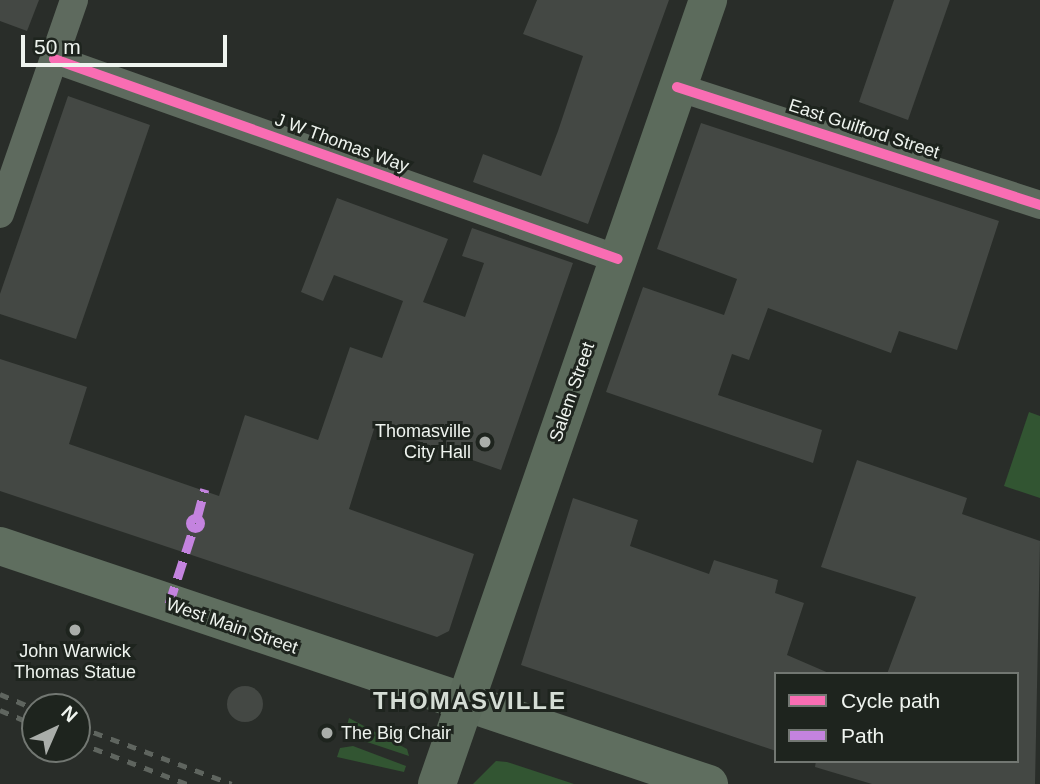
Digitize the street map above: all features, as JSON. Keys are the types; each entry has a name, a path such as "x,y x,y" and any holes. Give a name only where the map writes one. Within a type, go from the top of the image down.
{"main road":[{"name":"Salem Street","path":"438,784 708,0"},
{"name":"West Main Street","path":"0,546 464,704 709,784"}],"street":[{"path":"0,214 74,0"},
{"name":"J W Thomas Way","path":"54,59 618,259"},
{"name":"East Guilford Street","path":"677,87 1040,205"}],"green space":[{"path":"1029,412 1040,416 1040,498 1004,486"},
{"path":"349,718 407,749 409,756 358,739 346,729"},
{"path":"353,746 406,766 404,772 337,757 340,748"},
{"path":"496,761 507,762 574,784 473,784"}],"building":[{"path":"0,0 39,0 27,31 0,21"},
{"path":"537,0 669,0 588,224 473,182 483,154 541,176 558,131 583,56 523,34"},
{"path":"894,0 950,0 908,120 859,102"},
{"path":"68,96 150,125 76,339 0,314 0,294"},
{"path":"701,123 999,221 957,350 899,331 891,353 768,308 749,360 732,354 718,395 822,430 813,463 606,392 643,287 724,315 737,279 657,249"},
{"path":"337,198 448,239 423,302 465,317 484,263 462,256 472,228 573,263 501,470 375,426 349,509 474,554 449,631 437,637 0,491 0,359 87,387 69,444 219,496 245,415 318,440 350,347 382,358 403,301 334,275 323,301 301,292"},
{"path":"857,460 967,498 962,514 1040,541 1035,784 872,784 815,767 816,763 1019,763 1019,672 888,672 916,597 821,567"},
{"path":"573,498 638,520 630,546 709,574 714,560 778,580 775,593 804,603 787,655 826,672 774,672 774,750 521,665"},
{"path":"245,686 258,691 263,704 258,717 245,722 232,717 227,704 232,691"}],"railway":[{"path":"0,694 21,703"},
{"path":"0,710 21,719"},
{"path":"91,731 232,784"},
{"path":"91,747 187,784"}],"marked path":[{"path":"197,518 205,489"},
{"path":"195,518 199,519 200,523 199,527 195,528 191,527 190,523 191,519 195,518"},
{"path":"169,604 194,527"}],"cycle path":[{"path":"54,59 618,259"},
{"path":"677,87 1040,205"}],"place":[{"name":"Thomasville City Hall","path":"485,442"},
{"name":"John Warwick Thomas Statue","path":"75,630"},
{"name":"The Big Chair","path":"327,733"}],"district":[{"name":"THOMASVILLE","path":"470,701"}]}
